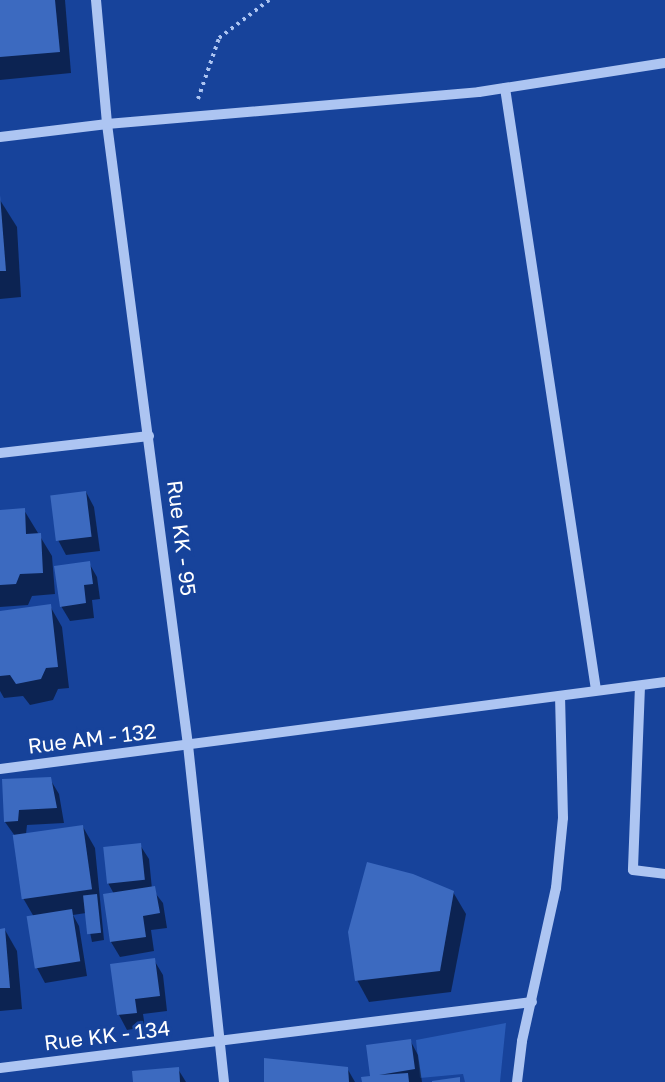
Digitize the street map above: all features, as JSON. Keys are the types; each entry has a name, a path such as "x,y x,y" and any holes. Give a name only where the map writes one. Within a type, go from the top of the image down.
{"street":[{"name":"Rue KK - 95","path":"96,0 107,124 188,745 224,1082"},
{"path":"0,137 107,124 505,88 665,63"},
{"path":"505,88 596,690"},
{"path":"0,453 149,436"},
{"name":"Rue AM - 132","path":"0,769 665,682"},
{"path":"640,686 633,870 665,874"},
{"path":"517,1082 556,888 563,818 560,696"},
{"name":"Rue KK - 134","path":"0,1068 532,1002"}],"path":[{"path":"192,117 219,38 269,0"}],"shaded area":[{"path":"506,1023 500,1082 465,1082 463,1074 420,1078 416,1040"}],"building":[{"path":"0,0 55,0 60,52 0,57"},
{"path":"0,195 6,271 0,271"},
{"path":"86,491 92,537 56,541 50,495"},
{"path":"25,508 26,534 41,533 43,573 20,574 16,584 0,585 0,510"},
{"path":"90,561 93,584 84,585 86,603 60,607 54,566"},
{"path":"51,604 58,667 46,668 41,679 16,684 10,675 0,676 0,611"},
{"path":"51,777 57,808 19,810 18,821 4,822 2,779"},
{"path":"83,825 92,889 22,899 13,835"},
{"path":"141,843 145,880 107,884 103,847"},
{"path":"367,862 413,874 454,891 440,971 355,981 348,932"},
{"path":"155,886 160,913 143,916 146,937 110,942 103,894"},
{"path":"97,894 101,933 87,934 83,895"},
{"path":"72,909 80,961 35,969 27,916"},
{"path":"5,928 10,988 0,988 0,929"},
{"path":"155,958 160,996 135,999 137,1013 117,1015 110,964"},
{"path":"411,1039 415,1069 379,1075 408,1073 409,1082 362,1082 361,1077 370,1076 366,1045"},
{"path":"264,1058 348,1067 349,1082 264,1082"},
{"path":"179,1067 180,1082 133,1082 132,1071"},
{"path":"460,1077 460,1082 432,1082 432,1081"}]}
